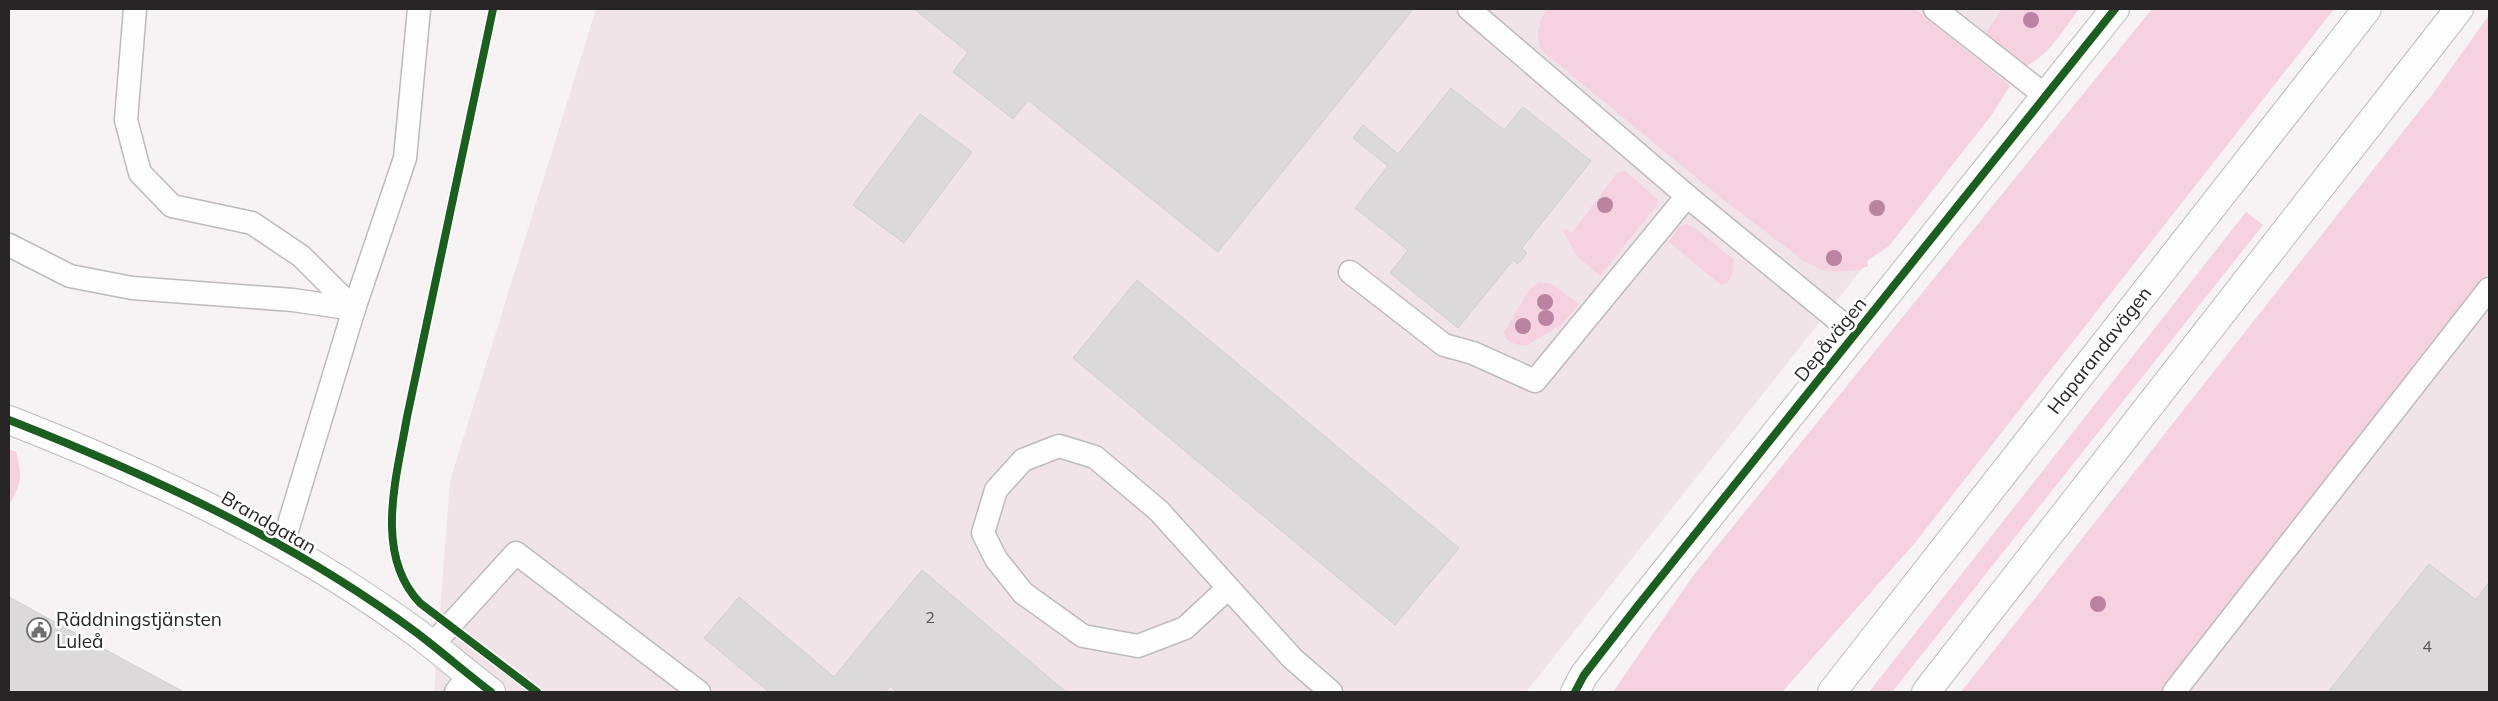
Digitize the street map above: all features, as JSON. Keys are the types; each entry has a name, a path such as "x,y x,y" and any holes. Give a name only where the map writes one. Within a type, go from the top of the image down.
{"main road":[{"name":"Depåvägen","path":"1575,692 1584,675 1630,615 2115,9"},
{"name":"Haparandavägen","path":"1832,692 2367,9"},
{"path":"1926,692 2459,9"},
{"name":"Brandgatan","path":"9,420 148,476 226,515 362,596 432,645 462,684 491,692"}],"lane":[{"path":"136,9 126,120 140,173 172,206 252,223 301,256 354,308"},
{"path":"282,547 354,308 405,158 419,9"},
{"path":"1470,9 1687,196 1855,334"},
{"path":"1936,9 2046,96"},
{"path":"1350,272 1444,345 1474,353 1535,381 1687,196"},
{"path":"9,245 70,276 132,288 218,293 354,308"},
{"path":"2174,692 2489,289"},
{"path":"1228,588 1185,628 1138,646 1083,636 1023,593 996,559 982,533 996,490 1023,460 1059,446 1095,457 1159,510 1292,658 1331,692"},
{"path":"432,645 516,552 699,692"}],"shaded area":[{"path":"596,9 2062,9 1989,109 1526,692 434,692 450,481"},
{"path":"1547,9 1915,9 2010,86 1993,113 1889,246 1867,261 1868,266 1859,270 1825,271 1804,261 1720,197 1541,50 1538,39 1539,29"},
{"path":"2002,9 2079,9 2047,51 2039,58 2022,67 1987,38 1986,33"},
{"path":"2152,9 2334,9 1914,544 1782,692 1613,692 1693,576"},
{"path":"2489,15 2489,272 2321,484 2296,525 2163,692 1961,692 2432,95"},
{"path":"1625,171 1657,199 1657,205 1600,276 1576,255 1563,231 1566,229 1572,233 1617,173"},
{"path":"2246,212 2263,225 1892,692 1869,692"},
{"path":"1686,224 1695,228 1734,260 1733,272 1728,282 1721,285 1669,242 1678,227"},
{"path":"2489,252 2489,692 2135,692"},
{"path":"1538,282 1552,284 1579,304 1562,324 1526,346 1515,344 1506,339 1504,332 1530,289"},
{"path":"9,449 16,452 20,468 20,480 9,505"}],"building":[{"path":"914,9 1413,9 1218,252 1028,100 1013,119 953,72 968,52"},
{"path":"1451,88 1504,130 1523,107 1591,161 1522,248 1527,253 1518,264 1513,260 1458,328 1390,273 1408,250 1355,208 1388,166 1353,138 1363,125 1398,154"},
{"path":"920,114 972,152 904,243 853,205"},
{"path":"1137,280 1459,548 1395,625 1073,358"},
{"path":"2429,564 2476,600 2489,582 2489,692 2328,692"},
{"path":"922,570 1066,692 897,692 890,686 885,692 769,692 704,638 739,597 834,677"},
{"name":"Räddningstjänsten Luleå","path":"9,597 130,663 184,692 9,692"}],"cycle path":[{"path":"493,9 398,464 392,514 393,538 397,562 406,583 420,603 537,692"},
{"path":"1575,692 1584,675 1636,608 2115,9"},
{"path":"9,420 116,464 220,513 271,540 370,600 417,633 491,692"}],"place":[{"name":"Räddningstjänsten Luleå","path":"39,630"}]}
